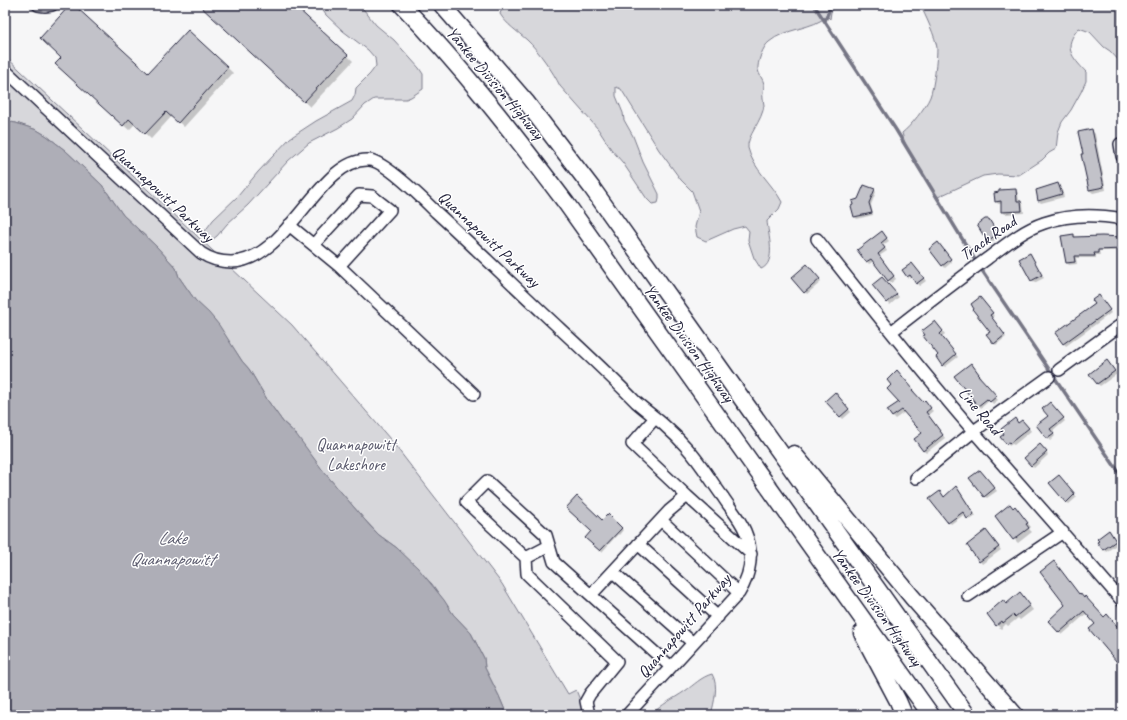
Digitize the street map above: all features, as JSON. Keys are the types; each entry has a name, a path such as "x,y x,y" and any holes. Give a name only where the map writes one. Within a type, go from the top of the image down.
{"highway":[{"name":"Yankee Division Highway","path":"402,5 456,63 511,129 566,203 931,715"},
{"name":"Yankee Division Highway","path":"442,5 527,102 583,176 639,252 967,715"},
{"path":"724,374 764,418 907,591 1015,715"},
{"path":"829,572 881,667 904,715"}],"street":[{"path":"38,5 52,5"},
{"name":"Quannapowitt Parkway","path":"5,70 206,256 216,260 238,262 260,254 336,173 357,161 372,160 384,167 428,205 594,359 640,405 666,426 689,450 743,526 748,538 751,554 750,563 748,576 739,593 626,715"},
{"path":"1120,144 1122,156"},
{"path":"314,244 359,195 372,196 390,210 339,266"},
{"name":"Track Road","path":"891,332 1022,234 1046,222 1078,215 1097,215 1122,219"},
{"path":"289,224 339,266 474,394"},
{"name":"Line Road","path":"817,239 891,332 974,431 1122,601"},
{"path":"1059,370 1122,324"},
{"path":"916,478 974,431 1049,377"},
{"path":"656,418 632,444 751,554"},
{"path":"589,715 586,701 617,661 527,574 526,558 466,502 487,481 546,536 554,562 671,667"},
{"path":"591,595 661,520 687,496"},
{"path":"661,520 739,593"},
{"path":"968,596 1063,532"},
{"path":"638,544 718,617"},
{"path":"526,558 549,546"},
{"path":"613,572 693,643"}],"green space":[{"path":"319,5 360,5 376,25 394,40 419,68 423,74 423,89 406,99 374,99 365,105 352,119 309,143 288,161 248,205 227,224 217,236 213,239 206,239 202,235 213,220 238,196 290,138 316,121 352,101 356,88 376,66 375,58 368,50 343,31 326,15"},
{"path":"508,5 836,5 831,12 830,19 827,16 815,24 776,37 767,44 759,59 758,70 764,84 764,105 761,116 748,144 748,148 754,163 782,202 779,209 767,221 770,240 770,255 766,266 761,269 754,258 748,240 749,231 745,226 733,229 706,241 697,237 695,227 699,211 692,191 681,180 659,150 621,89 616,87 616,96 623,113 624,120 633,136 643,162 659,194 658,203 652,204 647,199 598,129 560,86 541,56 527,40 509,25 500,14 501,11"},
{"path":"920,5 1122,5 1122,64 1090,32 1079,28 1071,41 1070,46 1073,56 1086,72 1086,81 1071,110 1062,122 1058,132 1056,149 1019,175 998,174 983,176 938,197 912,157 902,133 918,116 928,101 935,73 937,48 930,26"},
{"name":"Quannapowitt Lakeshore","path":"5,56 292,325 390,439 502,584 568,694 576,690 586,715 507,715 485,668 484,658 471,633 453,614 432,584 397,548 379,535 363,518 324,472 290,428 283,422 268,401 249,369 214,319 195,300 179,277 176,268 157,247 123,215 102,185 66,151 37,130 5,121"},
{"path":"712,674 716,689 711,715 651,715 701,679"}],"water":[{"name":"Lake Quannapowitt","path":"5,121 37,130 66,151 102,185 123,215 157,247 176,268 179,277 195,300 219,325 283,422 296,434 324,472 370,526 379,535 397,548 418,568 444,600 453,614 471,633 484,658 485,668 507,715 5,715"}],"building":[{"path":"70,5 74,5 148,73 188,30 228,67 178,123 166,112 145,134 129,119 123,126 55,64 61,58 40,38"},
{"path":"199,5 294,5 348,55 304,102"},
{"path":"1092,129 1104,187 1089,190 1078,132"},
{"path":"1058,183 1062,194 1038,201 1036,190"},
{"path":"864,185 875,189 869,203 872,213 854,217 851,206 853,205 852,201 858,199"},
{"path":"1016,189 1017,201 1021,201 1022,211 1001,212 1001,201 995,202 994,193 999,192 999,190"},
{"path":"985,219 989,219 998,234 987,241 977,225"},
{"path":"882,231 887,238 881,243 885,248 878,254 894,276 888,281 871,259 866,262 857,250"},
{"path":"1074,234 1074,237 1122,237 1122,249 1098,250 1098,253 1094,253 1095,256 1074,256 1075,262 1066,263 1061,236"},
{"path":"938,242 951,259 942,266 929,249"},
{"path":"1030,253 1042,275 1031,281 1019,259"},
{"path":"912,263 924,278 916,284 910,275 907,277 902,270"},
{"path":"807,264 820,279 804,293 791,278"},
{"path":"882,277 897,294 887,303 872,285"},
{"path":"1099,295 1110,310 1063,344 1055,333 1095,304 1092,300"},
{"path":"980,297 993,313 990,315 1005,335 994,344 986,334 990,332 973,310 974,309 971,304"},
{"path":"935,321 943,331 940,334 956,354 942,366 936,357 938,355 923,336 925,335 922,331"},
{"path":"1107,360 1115,371 1097,384 1089,374"},
{"path":"971,363 979,374 978,375 997,396 990,402 987,399 978,406 954,376"},
{"path":"897,370 913,389 912,390 923,402 925,400 931,408 926,412 943,435 923,451 914,439 922,433 902,410 892,417 887,410 899,402 887,389 891,385 887,380"},
{"path":"835,392 849,409 840,417 825,401"},
{"path":"1050,402 1064,418 1050,429 1054,434 1047,439 1036,425 1048,416 1042,409"},
{"path":"1015,418 1018,423 1022,420 1029,428 1010,443 1009,442 1006,444 1000,437 1004,434 1001,429"},
{"path":"1040,444 1047,452 1031,466 1024,458"},
{"path":"980,470 995,488 984,497 969,478"},
{"path":"1059,475 1075,494 1066,503 1049,483"},
{"path":"956,486 974,514 967,519 963,512 948,523 929,499 940,491 944,497"},
{"path":"577,496 602,520 608,514 622,528 600,551 585,538 591,531 566,508"},
{"path":"1010,504 1013,508 1015,506 1028,523 1026,524 1029,528 1013,540 995,516"},
{"path":"986,530 999,547 979,562 967,545"},
{"path":"1109,530 1116,541 1103,550 1097,542 1099,541 1097,539"},
{"path":"1054,561 1079,594 1080,593 1084,598 1085,596 1104,617 1107,614 1122,632 1122,668 1089,629 1095,624 1084,611 1059,633 1048,621 1065,605 1040,572"},
{"path":"1020,592 1030,605 1015,617 1013,615 1003,623 1002,621 996,626 987,614 1003,600 1006,604"}],"waterway":[{"path":"814,5 896,130 975,260 1122,477"},
{"path":"825,21 831,5"}]}
